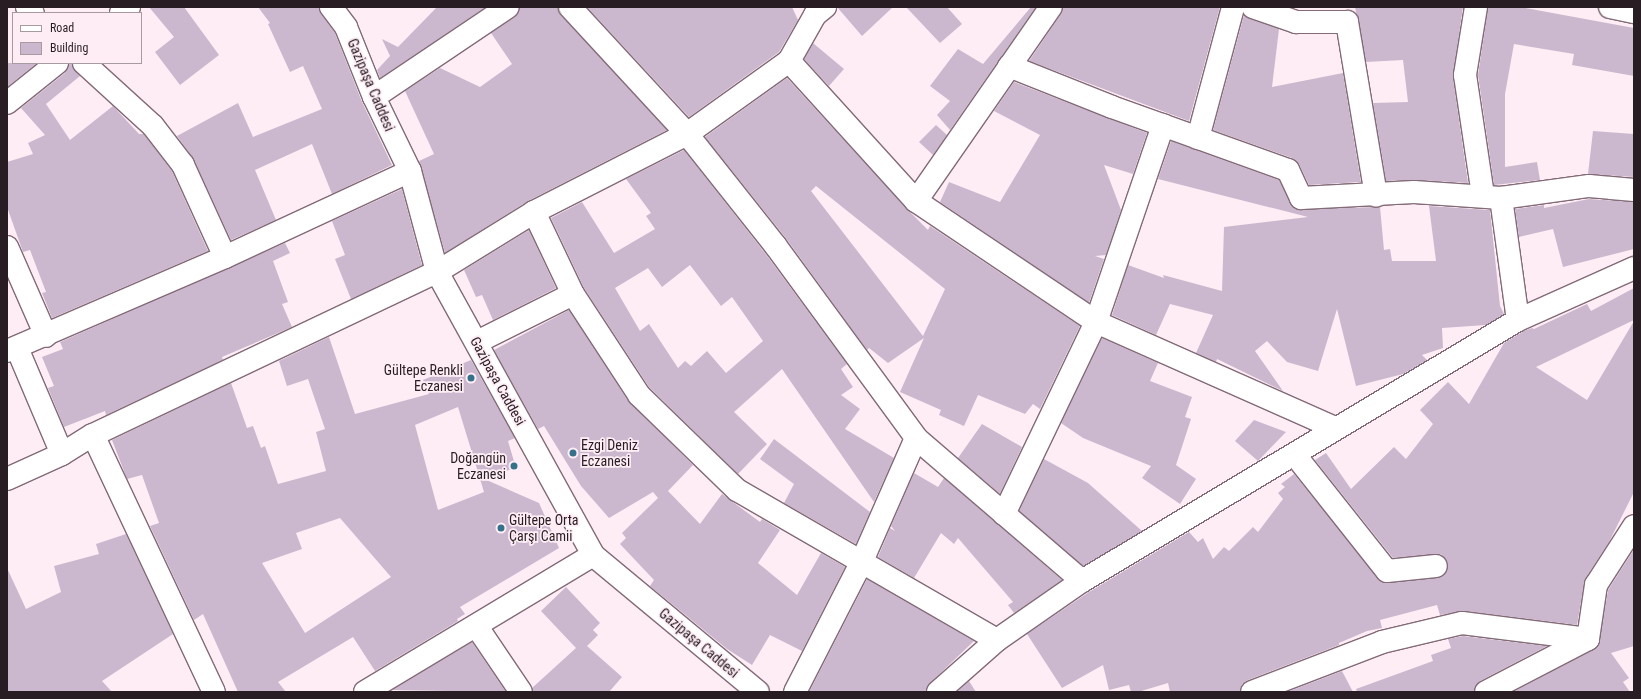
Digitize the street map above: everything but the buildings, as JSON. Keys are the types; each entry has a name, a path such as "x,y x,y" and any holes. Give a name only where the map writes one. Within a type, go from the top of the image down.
{"street":[{"name":"Gazipaşa Caddesi","path":"331,7 346,27 374,97 410,171 437,272 593,554 758,692"},
{"path":"374,97 508,7"},
{"path":"570,7 687,134 775,245 916,438 1082,581"},
{"path":"916,201 1051,7"},
{"path":"1198,138 1233,7"},
{"path":"1253,7 1296,22 1347,22 1376,196"},
{"path":"1476,7 1465,75 1518,320"},
{"path":"1610,7 1634,12"},
{"path":"7,479 62,454 93,435 437,272 534,212 687,134 789,61 818,10"},
{"path":"789,61 916,201 1096,322 1334,428"},
{"path":"7,103 56,64"},
{"path":"85,64 152,126 183,165 225,257"},
{"path":"1009,66 1163,125 1288,170 1301,198 1376,196 1414,192 1492,197 1589,186 1634,190"},
{"path":"1004,514 1096,322 1163,125"},
{"path":"62,454 12,350 225,257 410,171"},
{"path":"534,212 573,294 639,395 737,490 997,640"},
{"path":"7,247 46,336"},
{"path":"938,692 997,640 1082,581 1295,455 1334,428 1518,320 1634,268"},
{"path":"477,342 573,294"},
{"path":"93,435 214,692"},
{"path":"795,692 862,561 916,438"},
{"path":"1295,455 1387,570 1436,566"},
{"path":"1588,639 1596,585 1634,526"},
{"path":"365,692 477,627 593,554"},
{"path":"1252,692 1382,642 1462,623 1588,639"},
{"path":"477,627 521,692"},
{"path":"1486,692 1588,639"}],"place":[{"name":"Gültepe Renkli Eczanesi","path":"471,378"},
{"name":"Ezgi Deniz Eczanesi","path":"573,453"},
{"name":"Doğangün Eczanesi","path":"514,466"},
{"name":"Gültepe Orta Çarşı Camii","path":"501,528"}]}
